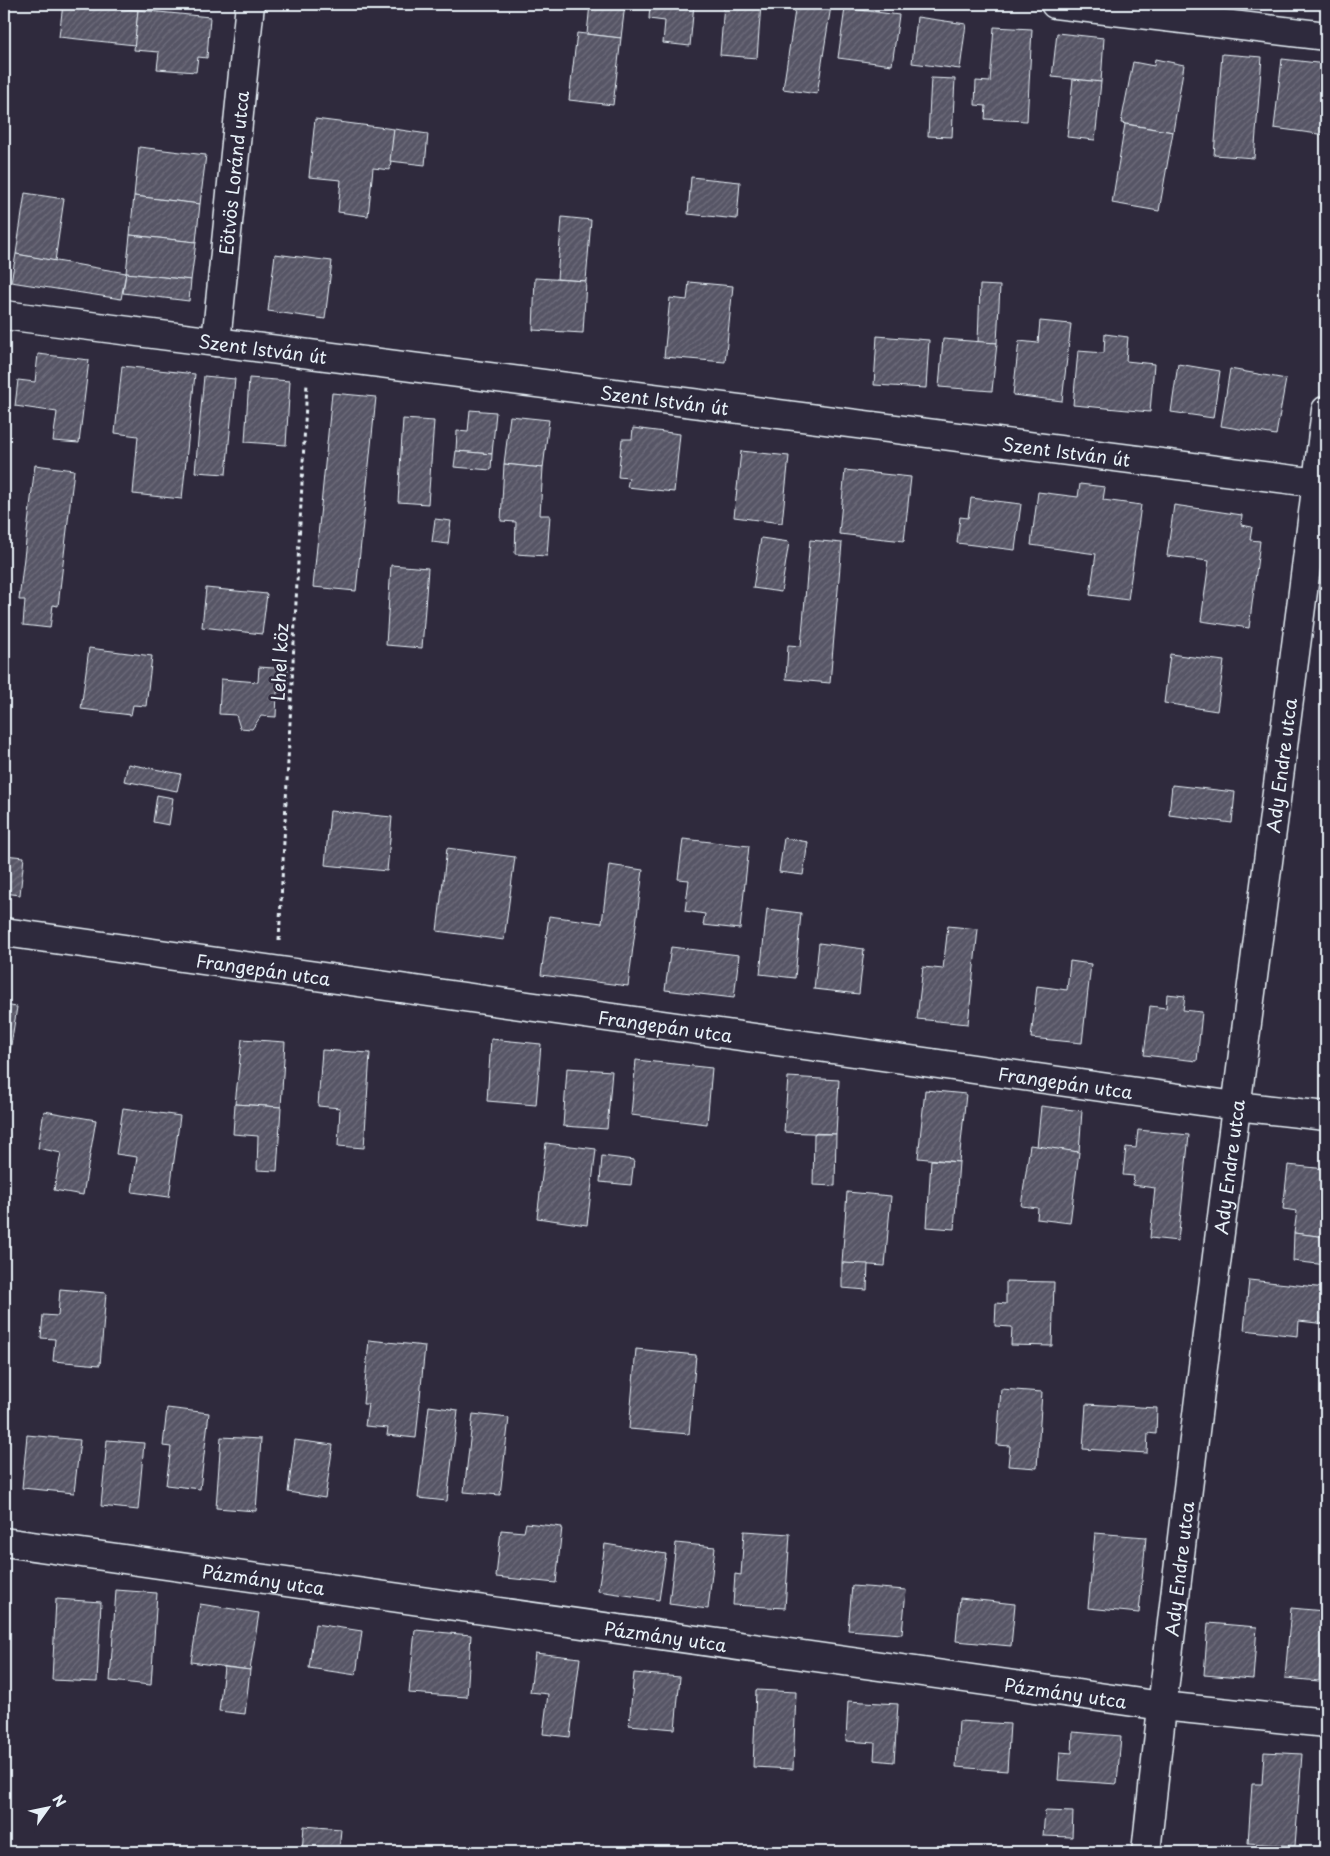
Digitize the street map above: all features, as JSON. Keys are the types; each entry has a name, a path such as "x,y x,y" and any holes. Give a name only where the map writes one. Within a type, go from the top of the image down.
{"street":[{"name":"Eötvös Loránd utca","path":"216,342 250,4"},
{"path":"1055,4 1326,36"},
{"name":"Szent István út","path":"4,314 308,355 1322,484"},
{"name":"Ady Endre utca","path":"1146,1852 1162,1706 1236,1106 1322,484 1326,410"},
{"name":"Frangepán utca","path":"4,932 1236,1106 1326,1116"},
{"name":"Pázmány utca","path":"4,1542 1162,1706 1326,1723"}],"path":[{"name":"Lehel köz","path":"278,970 308,355"}],"building":[{"path":"63,4 138,10 135,45 59,37"},
{"path":"590,4 625,4 621,38 587,34"},
{"path":"650,4 694,4 690,46 663,43 665,21 649,19"},
{"path":"724,4 761,4 757,58 720,55"},
{"path":"796,4 831,6 817,94 783,89"},
{"path":"845,8 899,15 892,65 838,58"},
{"path":"138,10 210,17 207,58 198,57 196,72 157,69 159,52 134,50"},
{"path":"917,17 966,24 960,69 912,63"},
{"path":"994,27 1032,29 1027,121 985,119 986,106 975,105 976,81 990,82"},
{"path":"577,33 621,38 613,105 569,100"},
{"path":"1057,33 1104,38 1101,82 1052,77"},
{"path":"1222,54 1262,57 1254,158 1214,155"},
{"path":"1155,59 1184,65 1173,132 1121,123 1133,62 1154,66"},
{"path":"1282,59 1326,64 1326,135 1274,128"},
{"path":"931,78 955,79 952,137 928,136"},
{"path":"1073,79 1101,82 1095,140 1067,137"},
{"path":"315,119 394,129 390,170 373,168 368,216 338,212 341,180 309,177"},
{"path":"1125,124 1173,132 1159,211 1112,203"},
{"path":"394,129 428,134 425,165 390,161"},
{"path":"139,147 206,155 200,204 134,196"},
{"path":"691,177 740,182 737,219 688,214"},
{"path":"25,193 64,199 55,261 16,254"},
{"path":"134,196 200,204 196,242 130,235"},
{"path":"562,217 591,220 586,281 557,279"},
{"path":"130,235 196,242 191,280 126,273"},
{"path":"16,254 126,273 121,299 11,282"},
{"path":"275,254 332,261 325,319 268,311"},
{"path":"126,273 191,280 189,301 123,293"},
{"path":"535,278 586,281 583,333 533,330"},
{"path":"689,282 733,286 725,362 664,357 670,298 687,300"},
{"path":"980,285 1000,286 997,343 978,342"},
{"path":"1040,321 1071,324 1062,401 1013,395 1019,341 1038,343"},
{"path":"1105,334 1128,337 1126,361 1154,364 1150,412 1073,405 1078,351 1104,353"},
{"path":"877,336 929,340 926,388 874,385"},
{"path":"943,339 997,343 992,391 939,387"},
{"path":"38,354 89,360 79,443 53,441 57,412 15,406 18,380 35,382"},
{"path":"1178,364 1220,371 1213,418 1171,412"},
{"path":"122,366 195,374 182,499 133,494 138,436 115,433"},
{"path":"1230,369 1286,379 1276,435 1221,426"},
{"path":"204,376 235,379 226,474 195,472"},
{"path":"249,378 290,381 286,445 245,442"},
{"path":"332,393 376,397 356,591 313,587"},
{"path":"470,410 496,412 492,454 456,451 457,431 468,432"},
{"path":"510,416 549,420 543,468 504,464"},
{"path":"403,419 434,421 428,504 398,502"},
{"path":"633,428 680,434 674,492 627,487 629,478 618,477 622,439 632,439"},
{"path":"456,451 492,454 491,470 454,467"},
{"path":"741,451 789,456 782,523 734,517"},
{"path":"504,464 543,468 540,515 550,515 547,556 515,554 516,522 501,521"},
{"path":"35,465 74,470 58,606 53,605 50,628 23,625 25,600 19,600"},
{"path":"845,470 911,477 904,541 839,534"},
{"path":"1080,484 1105,487 1103,500 1141,505 1128,600 1090,595 1096,554 1031,545 1038,492 1078,497"},
{"path":"971,498 1021,504 1015,550 957,543 960,517 968,518"},
{"path":"1174,505 1242,515 1241,525 1252,527 1250,540 1260,541 1249,628 1201,621 1209,561 1167,556"},
{"path":"435,519 451,521 448,544 432,542"},
{"path":"761,538 789,542 781,592 753,588"},
{"path":"810,540 842,543 830,683 786,679 788,645 801,646"},
{"path":"391,565 428,568 422,648 386,645"},
{"path":"206,588 267,594 262,634 202,627"},
{"path":"89,648 152,656 146,706 133,705 131,715 81,709"},
{"path":"1170,654 1224,661 1217,711 1164,703"},
{"path":"259,667 288,669 287,693 277,692 276,717 261,716 252,729 240,728 236,715 219,714 221,679 258,682"},
{"path":"128,764 181,774 177,791 124,781"},
{"path":"1172,785 1235,792 1232,823 1169,815"},
{"path":"157,795 173,798 169,825 153,822"},
{"path":"330,811 392,817 387,871 325,865"},
{"path":"784,838 808,842 803,875 779,872"},
{"path":"683,839 749,846 740,929 703,925 705,914 685,911 689,880 678,879"},
{"path":"447,848 515,857 504,940 437,931"},
{"path":"4,855 24,857 20,895 4,893"},
{"path":"609,865 643,870 628,986 541,975 549,916 602,923"},
{"path":"767,909 801,913 795,978 760,974"},
{"path":"948,926 978,929 968,1024 917,1019 923,967 943,969"},
{"path":"819,943 864,949 859,994 814,989"},
{"path":"671,947 739,955 734,998 665,990"},
{"path":"1070,961 1091,964 1082,1043 1031,1038 1037,986 1067,990"},
{"path":"1167,994 1185,996 1183,1010 1202,1012 1197,1061 1144,1055 1150,1006 1166,1008"},
{"path":"4,1005 17,1007 8,1064 4,1063"},
{"path":"242,1039 285,1042 281,1107 235,1104"},
{"path":"491,1039 541,1044 536,1105 487,1101"},
{"path":"322,1050 370,1053 364,1148 338,1146 340,1108 318,1106"},
{"path":"636,1060 712,1068 707,1124 631,1115"},
{"path":"567,1068 612,1071 607,1129 563,1126"},
{"path":"788,1077 839,1080 836,1134 784,1132"},
{"path":"925,1090 966,1094 959,1162 918,1158"},
{"path":"235,1104 281,1107 277,1171 257,1170 258,1136 233,1134"},
{"path":"1041,1106 1082,1111 1079,1152 1037,1147"},
{"path":"123,1108 180,1116 169,1197 132,1192 137,1157 116,1154"},
{"path":"44,1111 96,1120 83,1195 54,1190 61,1153 38,1148"},
{"path":"1138,1130 1189,1135 1178,1241 1150,1238 1155,1188 1133,1185 1134,1176 1123,1175 1126,1147 1136,1148"},
{"path":"814,1134 836,1134 835,1186 813,1185"},
{"path":"546,1143 596,1149 587,1225 537,1218"},
{"path":"1030,1145 1079,1152 1070,1223 1037,1219 1038,1208 1021,1206"},
{"path":"602,1156 634,1160 631,1185 600,1182"},
{"path":"931,1160 959,1162 954,1229 927,1227"},
{"path":"1288,1165 1326,1169 1326,1237 1294,1233 1297,1211 1283,1209"},
{"path":"847,1192 891,1196 885,1266 842,1263"},
{"path":"1294,1233 1326,1237 1326,1265 1293,1261"},
{"path":"842,1263 868,1264 867,1290 842,1288"},
{"path":"1249,1280 1326,1288 1326,1324 1299,1321 1298,1336 1244,1330"},
{"path":"1006,1281 1054,1282 1052,1346 1011,1345 1012,1327 995,1326 996,1303 1006,1304"},
{"path":"60,1289 106,1293 100,1365 53,1361 55,1339 41,1338 43,1315 58,1316"},
{"path":"369,1340 425,1346 416,1438 387,1435 388,1428 365,1426 368,1404 363,1404"},
{"path":"636,1349 696,1355 689,1434 629,1429"},
{"path":"1001,1389 1042,1392 1037,1468 1008,1466 1010,1446 997,1445"},
{"path":"1086,1404 1157,1408 1156,1434 1148,1433 1147,1453 1083,1449"},
{"path":"429,1406 458,1410 447,1501 418,1498"},
{"path":"167,1408 209,1413 200,1489 166,1485 171,1447 163,1446"},
{"path":"473,1414 509,1418 500,1495 464,1492"},
{"path":"27,1435 80,1440 74,1493 22,1488"},
{"path":"221,1437 261,1439 256,1511 216,1508"},
{"path":"107,1440 144,1443 138,1510 101,1506"},
{"path":"295,1440 333,1445 325,1498 288,1492"},
{"path":"526,1523 562,1527 556,1583 496,1577 501,1530 524,1532"},
{"path":"744,1531 790,1534 785,1608 733,1605 735,1574 741,1575"},
{"path":"1095,1533 1146,1537 1139,1613 1088,1608"},
{"path":"676,1543 715,1547 708,1609 669,1604"},
{"path":"605,1544 666,1554 659,1600 598,1591"},
{"path":"852,1586 906,1590 902,1634 848,1630"},
{"path":"116,1590 157,1593 151,1685 110,1681"},
{"path":"960,1598 1015,1604 1011,1646 956,1641"},
{"path":"56,1599 101,1602 97,1682 52,1680"},
{"path":"200,1604 259,1613 250,1670 191,1662"},
{"path":"1291,1608 1324,1611 1319,1681 1285,1678"},
{"path":"1208,1623 1257,1627 1253,1679 1204,1675"},
{"path":"315,1624 362,1631 356,1675 309,1668"},
{"path":"415,1630 471,1635 467,1697 409,1693"},
{"path":"535,1653 580,1658 570,1737 543,1734 548,1694 530,1692"},
{"path":"224,1667 250,1670 245,1714 219,1711"},
{"path":"634,1673 680,1677 675,1729 629,1725"},
{"path":"756,1690 796,1692 793,1769 753,1767"},
{"path":"848,1701 898,1704 894,1762 874,1760 875,1743 846,1741"},
{"path":"959,1721 1010,1724 1007,1771 956,1767"},
{"path":"1073,1732 1121,1736 1117,1784 1058,1780 1060,1752 1072,1753"},
{"path":"1264,1752 1302,1754 1295,1846 1248,1843 1252,1784 1262,1784"},
{"path":"1045,1811 1073,1812 1072,1837 1043,1836"},
{"path":"304,1826 341,1829 339,1852 302,1852"}]}
